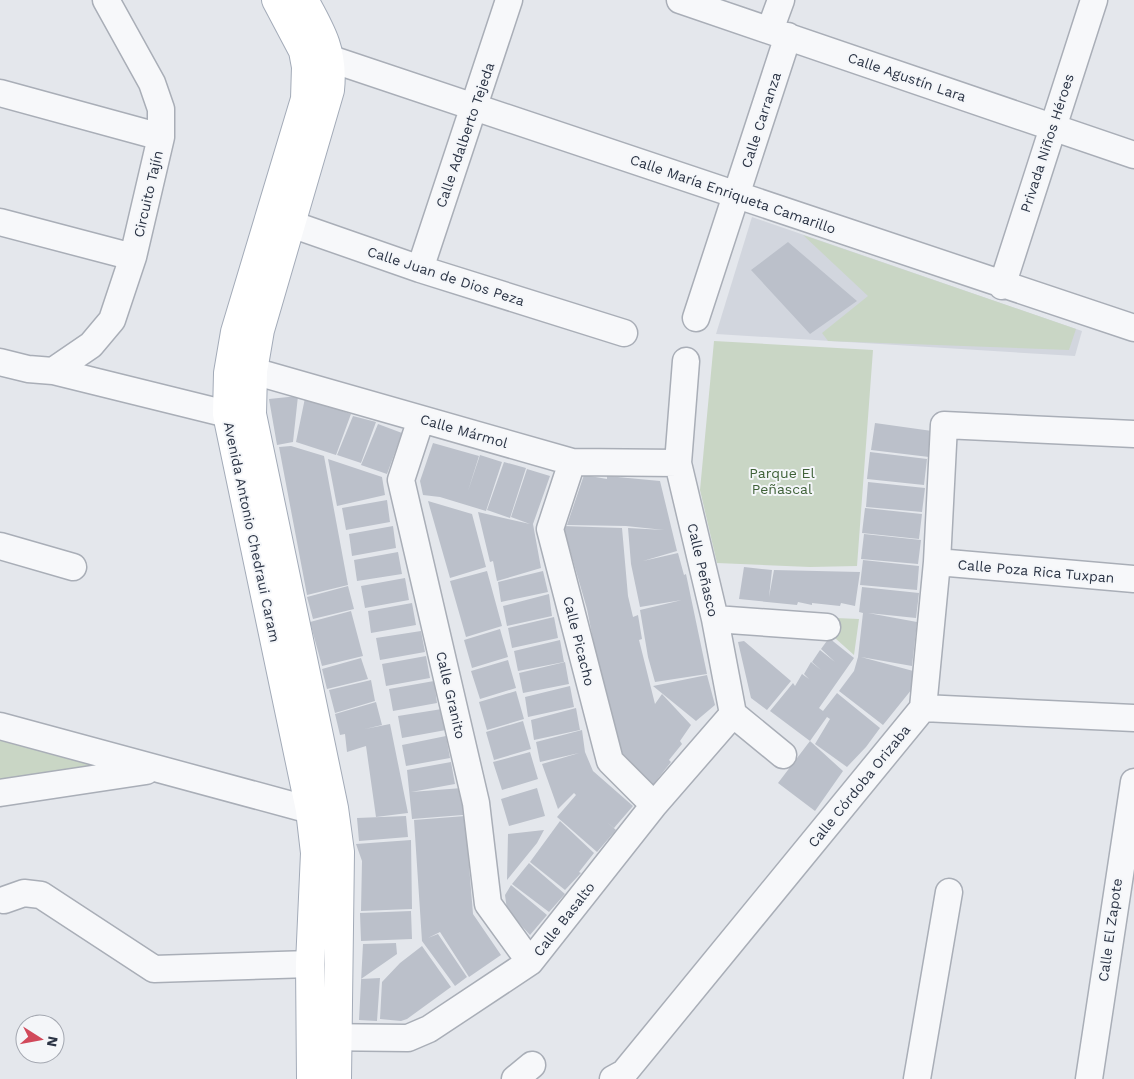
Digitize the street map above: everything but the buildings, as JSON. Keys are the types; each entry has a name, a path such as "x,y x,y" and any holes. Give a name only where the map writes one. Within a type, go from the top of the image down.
{"main road":[{"name":"Avenida Antonio Chedraui Caram","path":"276,0 298,38 306,67 305,99 280,220 253,371 252,414 322,809 315,853 310,964 324,1037 337,1079"},
{"name":"Avenida Antonio Chedraui Caram","path":"304,0 322,32 331,60 330,90 235,332 228,373 227,414 322,809 340,852 324,1037 311,1079"}],"street":[{"name":"Circuito Tajín","path":"53,371 91,345 112,320 133,257 161,137 161,109 152,83 106,0"},
{"name":"Calle Adalberto Tejeda","path":"420,269 510,0"},
{"name":"Calle Agustín Lara","path":"680,0 1134,154"},
{"name":"Calle Carranza","path":"696,318 737,194 779,33 781,0"},
{"name":"Privada Niños Héroes","path":"1002,286 1094,0"},
{"name":"Calle María Enriqueta Camarillo","path":"331,60 737,194 1002,286 1134,328"},
{"path":"0,93 161,137"},
{"name":"Calle Juan de Dios Peza","path":"280,220 420,269 624,333"},
{"path":"0,222 133,257"},
{"name":"Calle Peñasco","path":"686,361 678,463 715,619 733,714"},
{"path":"0,362 28,369 53,371 227,414"},
{"name":"Calle Mármol","path":"253,371 572,462 678,463"},
{"name":"Calle Granito","path":"421,419 401,480 476,803 488,904 530,962"},
{"path":"1134,434 944,425 937,562 923,708 1134,718"},
{"name":"Calle Picacho","path":"572,462 550,528 610,761 654,805"},
{"path":"0,546 73,567"},
{"name":"Calle Poza Rica Tuxpan","path":"937,562 1134,579"},
{"path":"715,619 827,627"},
{"name":"Calle Córdoba Orizaba","path":"613,1079 624,1073 923,708"},
{"path":"733,714 783,755"},
{"name":"Calle Basalto","path":"324,1037 408,1038 429,1029 530,962 654,805 733,714"},
{"path":"0,726 157,770 322,809"},
{"path":"0,793 157,770"},
{"name":"Calle El Zapote","path":"1088,1079 1129,843 1134,782"},
{"path":"917,1079 949,892"},
{"path":"4,900 24,893 41,895 154,969 310,964"}],"shaded area":[{"path":"752,217 1082,331 1075,356 716,334"}],"green space":[{"path":"803,235 1076,329 1069,350 828,341 822,333 868,296"},
{"name":"Parque El Peñascal","path":"714,341 873,350 857,566 810,567 717,563 700,490"},
{"path":"836,618 859,619 854,655 835,638"},
{"path":"0,735 90,760 89,776 0,786"}]}
